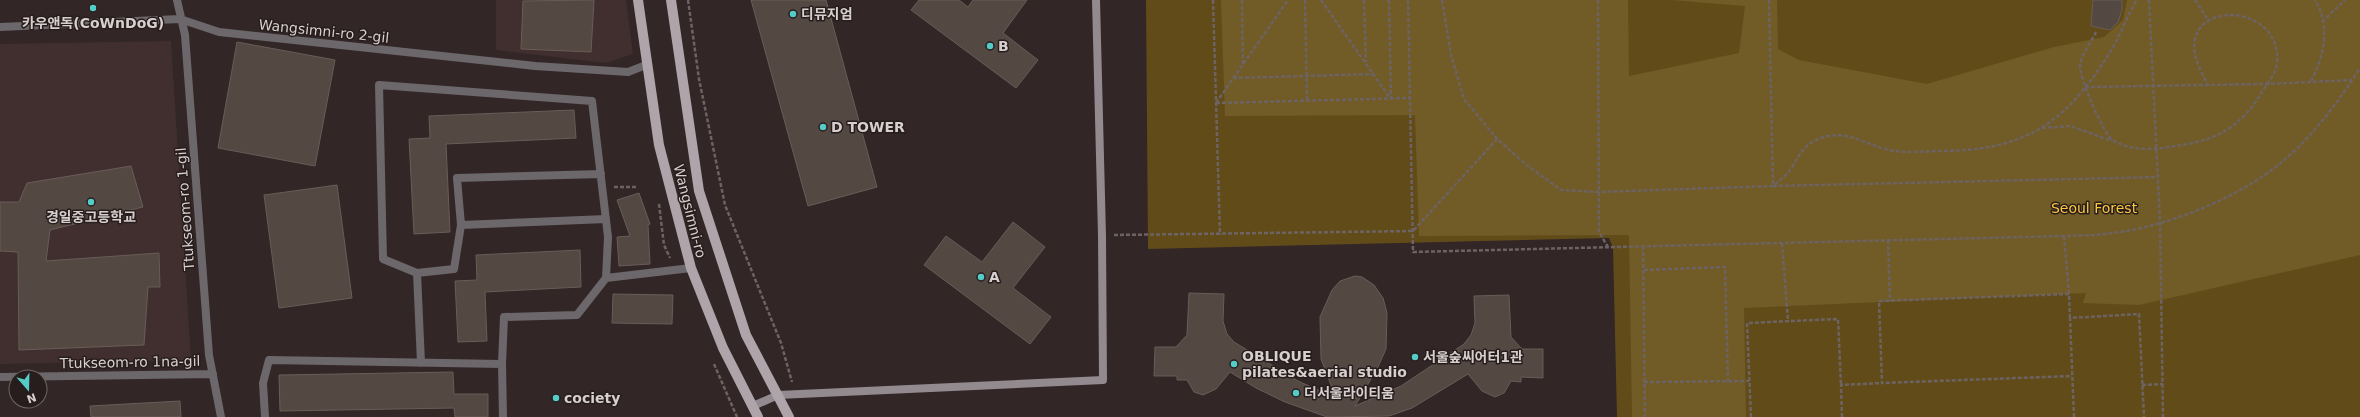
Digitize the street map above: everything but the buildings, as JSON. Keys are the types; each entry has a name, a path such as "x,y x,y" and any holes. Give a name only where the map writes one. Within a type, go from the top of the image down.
{"main road":[{"name":"Wangsimni-ro","path":"638,0 646,65 659,145 691,268 723,348 758,417"},
{"name":"Wangsimni-ro","path":"671,0 699,191 746,335 789,417"}],"street":[{"name":"Ttukseom-ro 1-gil","path":"177,0 180,19 185,35 209,355 221,417"},
{"path":"753,406 778,395 1103,380 1102,235 1096,0"},
{"name":"Wangsimni-ro 2-gil","path":"0,27 180,19 219,32 535,66 628,72 646,65"},
{"path":"503,417 502,364 504,317 578,315 606,278 608,237 592,101 380,85 383,259 417,273 454,269 461,225 457,178 600,174"},
{"path":"461,225 606,218"},
{"path":"606,278 691,268"},
{"path":"417,273 421,363"},
{"path":"265,417 263,383 269,360 502,364"},
{"name":"Ttukseom-ro 1na-gil","path":"0,377 213,374"}],"path":[{"path":"688,0 699,79 725,205 781,343 795,394"},
{"path":"1213,0 1220,235"},
{"path":"1242,0 1242,65"},
{"path":"1216,103 1288,0"},
{"path":"1305,0 1307,100"},
{"path":"1322,0 1391,98"},
{"path":"1364,0 1366,62"},
{"path":"1389,0 1391,98"},
{"path":"1408,0 1413,252 2105,234 2160,222 2228,196 2258,179 2283,162 2323,119 2360,68"},
{"path":"1442,0 1451,55 1464,99 1497,139 1528,166 1561,190 1599,192 1773,186 2159,177"},
{"path":"1598,0 1599,232 1608,247"},
{"path":"1769,0 1773,186"},
{"path":"1773,186 1785,176 1806,146 1816,140 1829,137 1858,138 1882,148 1895,151 1973,150 2013,142 2042,128 2059,116 2085,87 2108,56 2137,0"},
{"path":"2149,0 2159,177 2163,417"},
{"path":"2195,0 2208,20"},
{"path":"2312,81 2321,63 2324,43 2322,22 2315,0"},
{"path":"2322,22 2345,0"},
{"path":"2042,128 2070,126 2136,149 2157,148 2208,140 2240,122 2266,84 2277,64 2277,53 2271,37 2263,24 2253,18 2242,15 2218,16 2208,20 2199,29 2195,39 2194,51 2197,62 2208,85"},
{"path":"2096,32 2080,65 2085,87 2096,112 2113,141"},
{"path":"1233,78 1374,74"},
{"path":"2085,87 2266,84 2352,80"},
{"path":"1216,103 1410,98"},
{"path":"1102,235 1220,235 1413,231 1497,139"},
{"path":"602,187 637,187"},
{"path":"2064,236 2069,294 2074,417"},
{"path":"1888,240 1890,301"},
{"path":"1782,243 1788,321"},
{"path":"1643,246 1645,417"},
{"path":"1644,270 1725,267 1728,382"},
{"path":"1882,383 1879,301 2069,294"},
{"path":"2070,318 2139,314 2144,417"},
{"path":"1750,417 1747,323 1838,319 1842,417"},
{"path":"1841,385 2072,376"},
{"path":"1644,382 1749,382"},
{"path":"2142,386 2163,384"}],"shaded area":[{"path":"496,0 626,0 633,54 606,63 496,50"},
{"name":"경일중고등학교","path":"171,41 191,360 0,364 0,44"}],"green space":[{"name":"Seoul Forest","path":"1146,0 2360,0 2360,417 1617,417 1613,248 1609,238 1148,249"},
{"name":"Seoul Forest","path":"1221,0 1628,0 1629,76 1739,53 1745,6 1671,0 1777,0 1778,49 1799,60 1927,84 2054,47 2104,37 2123,20 2127,0 2360,0 2360,255 2139,305 2083,303 2086,293 1744,308 1746,417 1632,417 1629,235 1419,236 1415,115 1225,116"}],"place":[{"name":"카우앤독(CoWnDoG)","path":"93,8"},
{"name":"디뮤지엄","path":"793,14"},
{"name":"B","path":"990,46"},
{"name":"D TOWER","path":"823,127"},
{"name":"경일중고등학교","path":"91,202"},
{"name":"A","path":"981,277"},
{"name":"서울숲씨어터1관","path":"1415,357"},
{"name":"OBLIQUE pilates&aerial studio","path":"1234,364"},
{"name":"더서울라이티움","path":"1296,393"},
{"name":"cociety","path":"556,398"}]}
